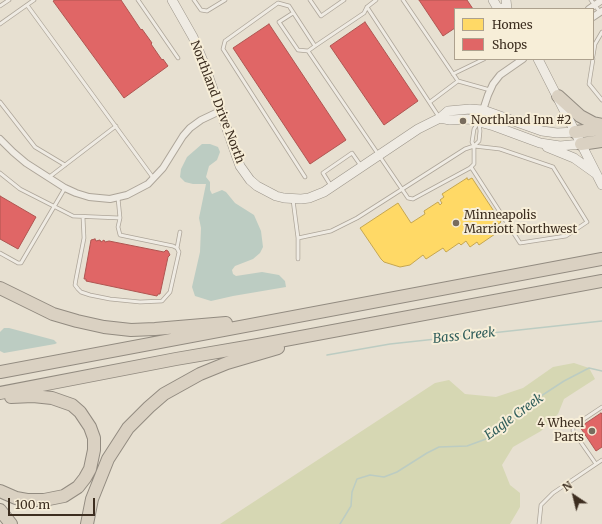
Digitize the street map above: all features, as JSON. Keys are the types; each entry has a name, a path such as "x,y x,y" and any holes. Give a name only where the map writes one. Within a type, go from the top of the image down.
{"highway":[{"path":"558,96 580,116 602,125"},
{"path":"575,132 602,129"},
{"path":"581,144 602,141"},
{"path":"0,372 602,258"},
{"path":"0,393 176,359 602,281"},
{"path":"0,288 52,314 104,328 131,330 155,329 305,315"},
{"path":"86,524 92,499 104,467 112,452 135,422 164,394 182,383 216,367 344,328"},
{"path":"0,398 33,396 52,398 68,402 87,422 92,431 94,444 92,462 88,474 78,487 64,496 44,500 27,500 16,498 0,491"},
{"path":"0,510 10,524"}],"street":[{"name":"Northland Drive North","path":"172,0 180,13 200,55 240,166 250,180 268,193 284,198 309,198 332,188 418,129 440,118 448,111 470,109 483,110 542,132 575,132"},
{"path":"493,0 497,7 500,8"},
{"path":"593,2 602,0"},
{"path":"479,122 490,90 500,75 522,60"},
{"path":"539,60 602,185"},
{"path":"0,139 26,163 65,188 89,197 102,199 118,198 138,190 154,178 163,168 190,128 201,120 220,111"},
{"path":"440,118 450,120 468,120 494,126 540,143 574,158 596,174"},
{"path":"540,143 560,146 581,144"}],"lane":[{"path":"0,6 10,0"},
{"path":"0,24 34,0"},
{"path":"138,0 178,58"},
{"path":"194,0 201,10 208,11 225,0"},
{"path":"310,0 321,16 344,0"},
{"path":"293,13 279,22 298,50 308,51 364,13 367,7 376,0"},
{"path":"403,0 458,81 490,90"},
{"path":"593,2 601,13"},
{"path":"305,177 223,49 225,41 278,3 288,6 315,46"},
{"path":"27,5 154,178"},
{"path":"367,7 440,118"},
{"path":"594,51 595,44 602,32"},
{"path":"308,51 408,198 413,199 474,164 474,146 472,137 474,129 479,122"},
{"path":"453,74 482,60"},
{"path":"593,60 589,84 602,100"},
{"path":"430,102 458,81"},
{"path":"0,102 35,147 65,165"},
{"path":"474,146 479,141 479,122"},
{"path":"48,178 116,126"},
{"path":"298,238 332,231 357,218 465,149 474,146 500,149 553,167 587,222 566,236 520,243 471,167"},
{"path":"332,188 322,173 352,153 362,168"},
{"path":"0,173 20,189 73,216 120,218"},
{"path":"0,253 18,263 21,263 65,188"},
{"path":"118,198 120,218 118,227 120,235 178,248"},
{"path":"293,198 298,238 298,259"},
{"path":"82,217 84,238 75,286 81,292 110,299 140,302 162,301 170,292 179,252 180,232"},
{"path":"596,464 572,428 602,407"},
{"path":"539,524 541,504 553,493 602,460"}],"green space":[{"path":"574,363 589,368 595,379 564,399 558,414 541,431 513,447 502,465 510,485 520,493 520,507 510,524 220,524 435,383 449,380 465,394 496,397 523,388 553,367"}],"shaded area":[{"path":"202,144 210,144 218,147 220,152 217,160 209,166 206,177 210,182 210,190 212,194 222,190 226,192 235,203 254,215 261,231 263,247 260,253 253,259 235,266 232,270 233,274 236,276 262,272 279,275 285,281 286,287 211,301 195,296 192,287 200,252 201,228 199,218 206,184 193,184 185,182 180,177 181,169 187,157"},
{"path":"4,328 54,340 57,343 4,353 0,351 0,332"}],"building: Homes":[{"name":"Minneapolis Marriott Northwest","path":"467,178 468,180 472,178 501,222 497,225 499,228 496,230 498,232 479,245 477,242 470,247 466,241 461,245 459,243 446,252 443,248 426,259 423,255 410,265 400,267 384,262 381,259 360,228 398,203 411,223 425,214 424,211 438,202 440,205 442,203 440,200 444,197 442,194"}],"building: Shops":[{"path":"121,0 141,30 142,29 152,43 151,44 162,60 163,59 168,66 124,98 53,1"},
{"path":"419,0 467,0 472,8 454,8 454,29 443,36"},
{"path":"365,22 418,101 384,125 330,46"},
{"path":"269,24 346,140 310,164 233,48"},
{"path":"0,196 36,217 18,249 0,239"},
{"path":"95,239 96,241 100,240 101,242 104,240 105,242 109,241 164,252 166,250 168,251 170,255 168,257 160,294 157,296 86,281 86,279 84,279 91,240"},
{"name":"4 Wheel Parts","path":"601,413 602,447 596,451 580,427"}],"waterway":[{"name":"Bass Creek","path":"327,355 390,344 602,321"},
{"name":"Eagle Creek","path":"340,524 351,506 352,492 357,479 370,475 384,477 397,472 439,447 467,446 486,439 504,428 541,396 564,381 589,368 602,371"}],"place":[{"name":"Northland Inn #2","path":"463,121"},
{"name":"Minneapolis Marriott Northwest","path":"456,223"},
{"name":"4 Wheel Parts","path":"592,431"}]}
